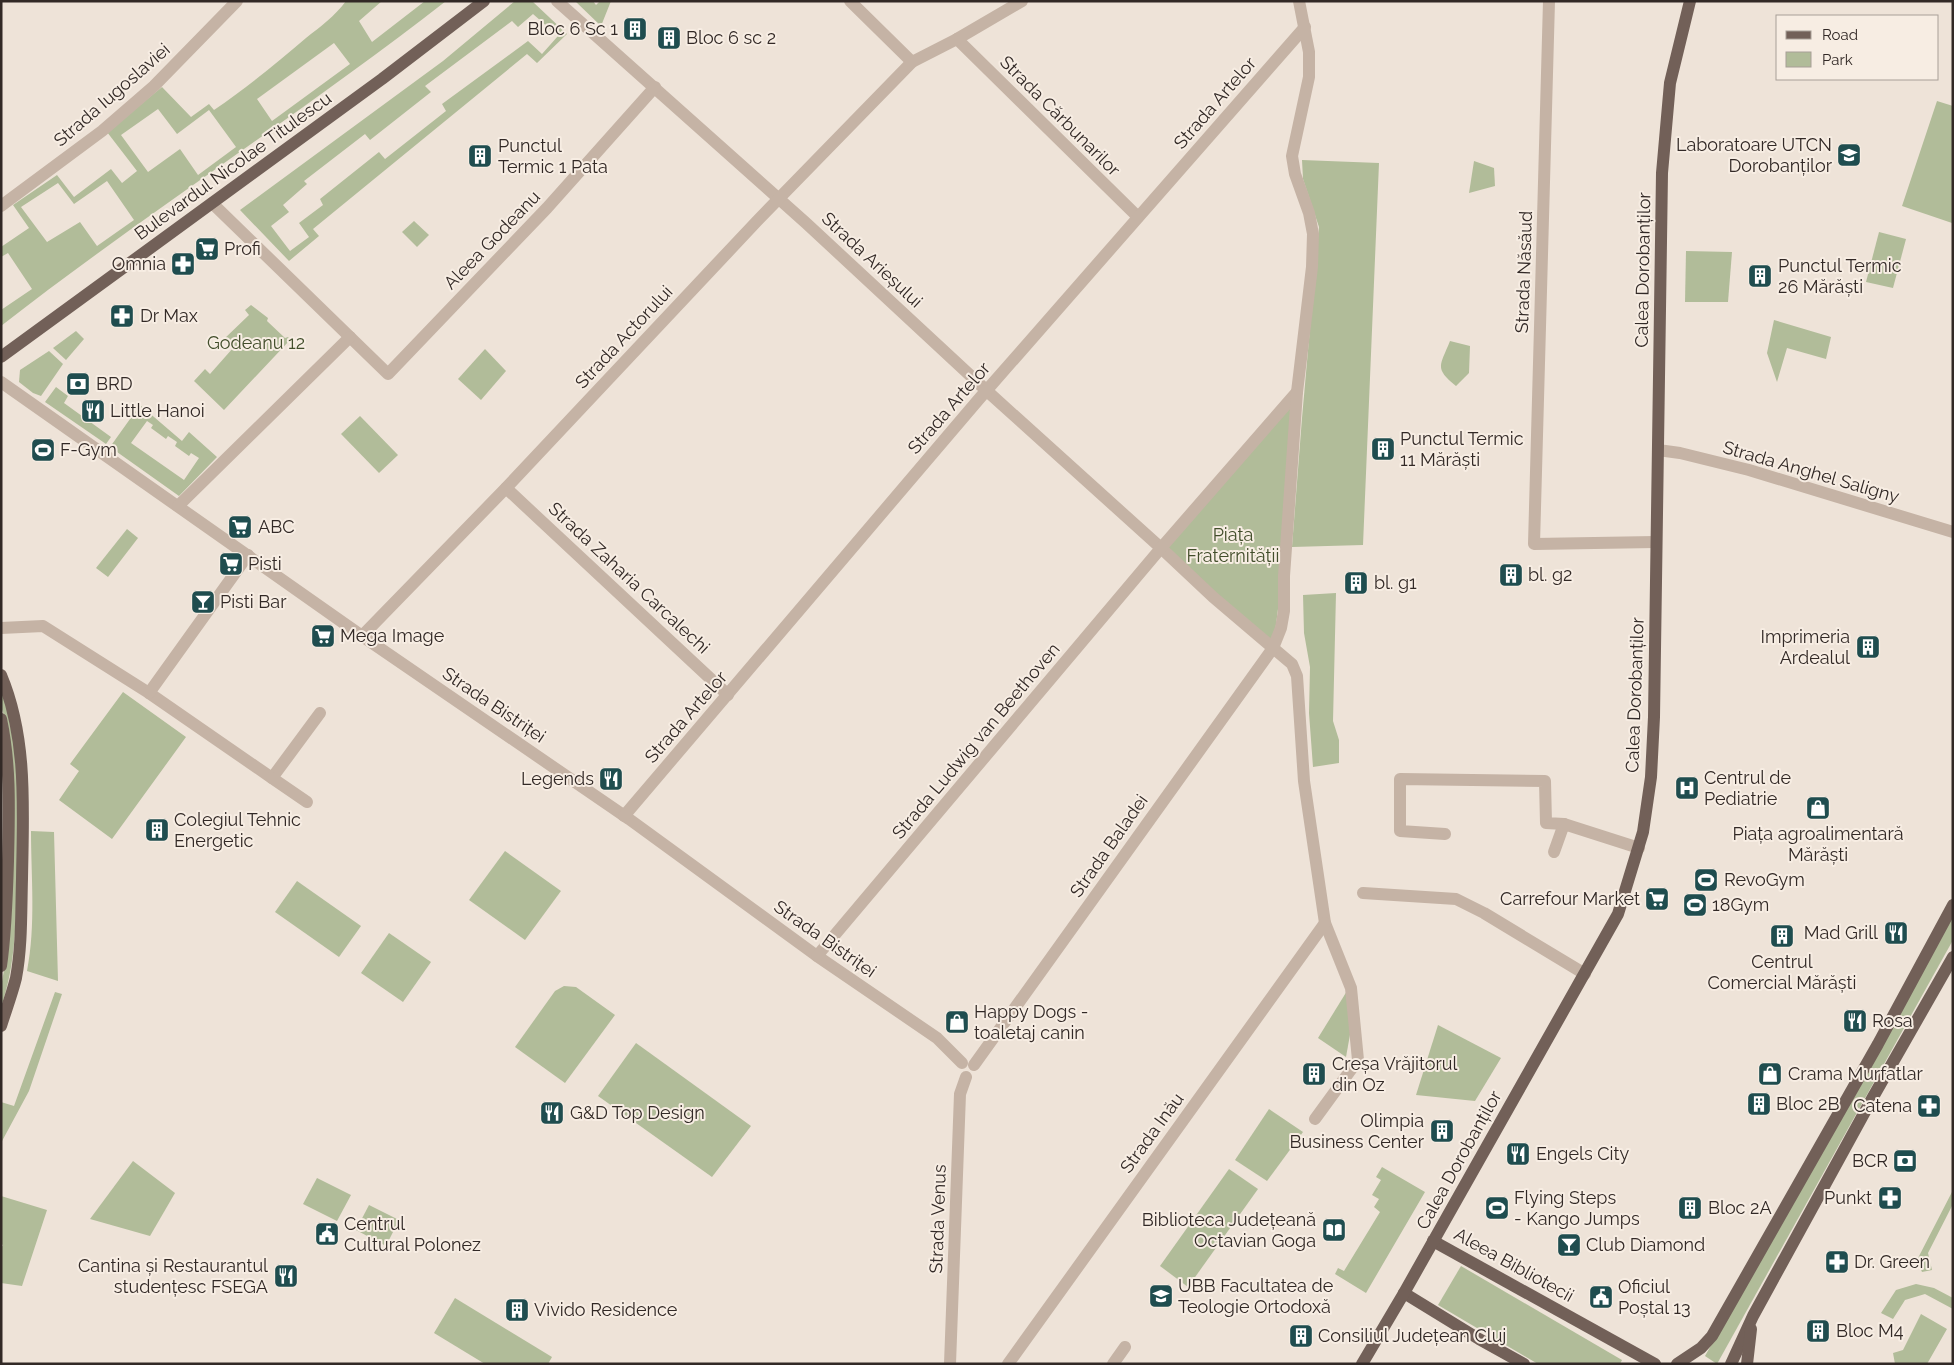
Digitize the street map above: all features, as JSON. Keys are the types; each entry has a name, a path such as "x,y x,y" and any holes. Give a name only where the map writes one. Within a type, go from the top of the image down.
{"main road":[{"name":"Bulevardul Nicolae Titulescu","path":"1,357 382,79 484,1"},
{"name":"Calea Dorobanților","path":"1362,1364 1618,914 1644,829 1651,777 1654,699 1662,173 1670,83 1690,1"},
{"path":"1,675 10,697 18,732 23,814 19,951 15,979 1,1026"},
{"path":"1,719 8,762 10,809 6,925 1,966"},
{"path":"1677,1364 1701,1348 1712,1336 1878,1044 1953,905"},
{"path":"1731,1364 1754,1316 1873,1097 1953,957"},
{"name":"Aleea Bibliotecii","path":"1433,1241 1656,1364"},
{"path":"1404,1293 1524,1364"},
{"path":"1747,1364 1754,1316"}],"street":[{"name":"Strada Iugoslaviei","path":"1,206 102,131 154,86 237,1"},
{"name":"Strada Arieșului","path":"557,1 779,198 987,391 1161,548"},
{"path":"850,1 912,62"},
{"name":"Strada Actorului","path":"362,636 506,488 779,198 912,62 957,39 1022,1"},
{"path":"1273,648 1281,628 1284,611 1284,576 1296,392 1310,285 1313,234 1309,213 1295,174 1292,156 1309,77 1309,52 1299,1"},
{"name":"Strada Năsăud","path":"1549,1 1534,544 1655,542"},
{"name":"Strada Artelor","path":"624,816 987,391 1305,27"},
{"name":"Strada Cărbunarilor","path":"957,39 1138,217"},
{"name":"Aleea Godeanu","path":"212,203 388,374 547,208 654,87"},
{"path":"178,506 350,337"},
{"name":"Strada Bistriței","path":"1,382 362,636 624,816 817,956 937,1038 968,1064"},
{"path":"1296,392 1161,548 1213,597 1292,664 1297,676 1304,781 1325,923 1352,988 1358,1060 1315,1119"},
{"name":"Strada Anghel Saligny","path":"1658,450 1680,453 1749,470 1953,532"},
{"name":"Strada Zaharia Carcalechi","path":"506,488 728,695"},
{"name":"Strada Ludwig van Beethoven","path":"817,956 1161,548"},
{"path":"149,693 248,555"},
{"path":"1,628 43,626 149,693 306,802"},
{"name":"Strada Baladei","path":"966,1077 971,1077 974,1074 968,1064 1273,648"},
{"path":"272,778 320,713"},
{"path":"1446,834 1400,831 1400,779 1546,781 1546,823 1564,824 1639,848"},
{"path":"1554,852 1564,824"},
{"path":"1362,893 1456,899 1484,913 1585,974"},
{"name":"Strada Inău","path":"1008,1364 1325,923"},
{"name":"Strada Venus","path":"950,1364 959,1101 962,1085 966,1077"},
{"path":"1113,1364 1125,1347"}],"green space":[{"path":"346,1 382,1 359,21 372,42 425,1 446,1 336,84 111,243 1,326 1,310 32,289 8,253 1,257 1,247 29,228 13,205 57,175 74,197 111,169 122,183 137,171 107,132 162,87 191,117 209,104 214,110 273,66","holes":["334,43 350,64 272,121 257,99","158,109 177,134 209,110 236,147 198,175 180,149 148,172 121,135","107,181 134,220 97,246 80,222 47,242 21,207 58,183 74,204"]},
{"path":"515,1 532,1 567,34 537,63 527,54 313,229 319,236 289,261 240,210 443,61","holes":["533,14 558,36 542,54 528,41 442,104 446,111 385,159 379,152 320,199 323,205 299,223 309,237 290,251 271,226 289,212 283,205 307,184 304,181 365,134 370,140 431,92 425,86 512,21 518,27"]},
{"path":"575,1 593,1 596,5 600,1 611,1 601,26"},
{"path":"1937,101 1953,106 1952,223 1902,206"},
{"path":"1302,160 1379,163 1363,545 1292,547 1319,227 1303,179"},
{"path":"1474,161 1494,168 1495,186 1469,193"},
{"path":"414,221 429,235 417,247 402,232"},
{"path":"1879,232 1906,239 1893,288 1866,282"},
{"path":"1686,251 1732,252 1728,302 1685,302"},
{"name":"Godeanu 12","path":"251,305 268,318 267,321 285,338 288,337 290,340 224,410 194,381 205,369 210,374 233,348 223,340 249,315 245,310"},
{"path":"1774,320 1831,337 1826,359 1787,348 1777,382 1767,353"},
{"path":"76,331 84,339 66,360 53,348"},
{"path":"1450,341 1470,346 1469,373 1456,386 1444,375 1441,366"},
{"path":"485,349 506,371 481,400 458,379"},
{"path":"49,351 63,364 41,396 33,393 19,382 20,370"},
{"path":"56,387 68,396 64,403 111,437 106,444 45,402"},
{"name":"Piața Fraternității","path":"1297,392 1287,539 1273,648 1161,548"},
{"path":"140,405 182,441 189,432 217,457 179,496 110,447","holes":["147,421 153,425 151,428 166,439 168,436 177,442 175,446 189,456 191,453 199,458 184,480 131,443"]},
{"path":"360,416 398,455 379,473 341,434"},
{"path":"127,529 138,538 108,577 96,568"},
{"path":"1336,593 1333,721 1339,740 1339,763 1313,767 1309,713 1310,667 1304,633 1303,595"},
{"path":"1,689 8,711 16,757 18,828 14,941 10,974 1,1007 1,987 9,942 4,715 1,707"},
{"path":"123,692 186,737 112,839 59,800 79,771 70,764"},
{"path":"31,831 54,832 58,981 27,971 32,919"},
{"path":"505,851 561,891 525,940 469,900"},
{"path":"297,881 361,926 339,957 275,912"},
{"path":"1953,915 1953,940 1717,1364 1705,1356"},
{"path":"389,933 431,962 403,1002 361,973"},
{"path":"564,986 576,987 615,1015 565,1083 515,1047 555,991"},
{"path":"1347,991 1351,1029 1346,1057 1318,1038"},
{"path":"55,992 62,994 29,1091 1,1143 1,1102 14,1106"},
{"path":"1438,1025 1501,1058 1475,1101 1416,1095"},
{"path":"636,1043 751,1126 712,1177 598,1096"},
{"path":"1269,1109 1303,1132 1267,1181 1235,1160"},
{"path":"133,1161 175,1193 150,1236 90,1219"},
{"path":"1382,1167 1425,1192 1366,1293 1335,1274 1338,1268 1344,1271 1380,1212 1374,1207 1379,1199 1372,1195 1381,1180 1376,1177"},
{"path":"1229,1169 1258,1189 1188,1287 1160,1266"},
{"path":"317,1178 351,1195 337,1221 303,1204"},
{"path":"1953,1190 1953,1204 1928,1253 1932,1270 1922,1272 1917,1260"},
{"path":"1,1196 47,1210 22,1286 1,1283 1,1248 3,1245 1,1244"},
{"path":"369,1205 399,1220 386,1246 356,1230"},
{"path":"1461,1266 1622,1360 1620,1364 1538,1364 1438,1305"},
{"path":"1916,1284 1934,1288 1953,1298 1953,1309 1925,1294 1905,1300 1893,1319 1881,1313 1896,1290"},
{"path":"455,1298 552,1357 548,1364 485,1364 434,1333"},
{"path":"1921,1314 1947,1329 1927,1364 1895,1364 1893,1353 1903,1350"}],"place":[{"name":"Bloc 6 Sc 1","path":"635,29"},
{"name":"Bloc 6 sc 2","path":"669,38"},
{"name":"Laboratoare UTCN Dorobanților","path":"1849,155"},
{"name":"Punctul Termic 1 Pata","path":"480,156"},
{"name":"Profi","path":"207,249"},
{"name":"Omnia","path":"183,264"},
{"name":"Punctul Termic 26 Mărăști","path":"1760,276"},
{"name":"Dr Max","path":"122,316"},
{"name":"BRD","path":"78,384"},
{"name":"Little Hanoi","path":"93,411"},
{"name":"Punctul Termic 11 Mărăști","path":"1383,449"},
{"name":"F-Gym","path":"43,450"},
{"name":"ABC","path":"240,527"},
{"name":"Pisti","path":"231,564"},
{"name":"bl. g2","path":"1511,575"},
{"name":"bl. g1","path":"1356,583"},
{"name":"Pisti Bar","path":"203,602"},
{"name":"Mega Image","path":"323,636"},
{"name":"Imprimeria Ardealul","path":"1868,647"},
{"name":"Legends","path":"611,779"},
{"name":"Centrul de Pediatrie","path":"1687,788"},
{"name":"Piața agroalimentară Mărăști","path":"1818,808"},
{"name":"Colegiul Tehnic Energetic","path":"157,830"},
{"name":"RevoGym","path":"1706,880"},
{"name":"Carrefour Market","path":"1657,899"},
{"name":"18Gym","path":"1695,905"},
{"name":"Mad Grill","path":"1896,933"},
{"name":"Centrul Comercial Mărăști","path":"1782,936"},
{"name":"Rosa","path":"1855,1021"},
{"name":"Happy Dogs - toaletaj canin","path":"957,1022"},
{"name":"Creșa Vrăjitorul din Oz","path":"1314,1074"},
{"name":"Crama Murfatlar","path":"1770,1074"},
{"name":"Bloc 2B","path":"1759,1104"},
{"name":"Catena","path":"1929,1106"},
{"name":"G&D Top Design","path":"552,1113"},
{"name":"Olimpia Business Center","path":"1442,1131"},
{"name":"Engels City","path":"1518,1154"},
{"name":"BCR","path":"1905,1161"},
{"name":"Punkt","path":"1890,1198"},
{"name":"Flying Steps - Kango Jumps","path":"1497,1208"},
{"name":"Bloc 2A","path":"1690,1208"},
{"name":"Biblioteca Județeană Octavian Goga","path":"1334,1230"},
{"name":"Centrul Cultural Polonez","path":"327,1234"},
{"name":"Club Diamond","path":"1569,1245"},
{"name":"Dr. Green","path":"1837,1262"},
{"name":"Cantina și Restaurantul studențesc FSEGA","path":"286,1276"},
{"name":"UBB Facultatea de Teologie Ortodoxă","path":"1161,1296"},
{"name":"Oficiul Poștal 13","path":"1601,1297"},
{"name":"Vivido Residence","path":"517,1310"},
{"name":"Bloc M4","path":"1818,1331"},
{"name":"Consiliul Județean Cluj","path":"1301,1336"}]}
